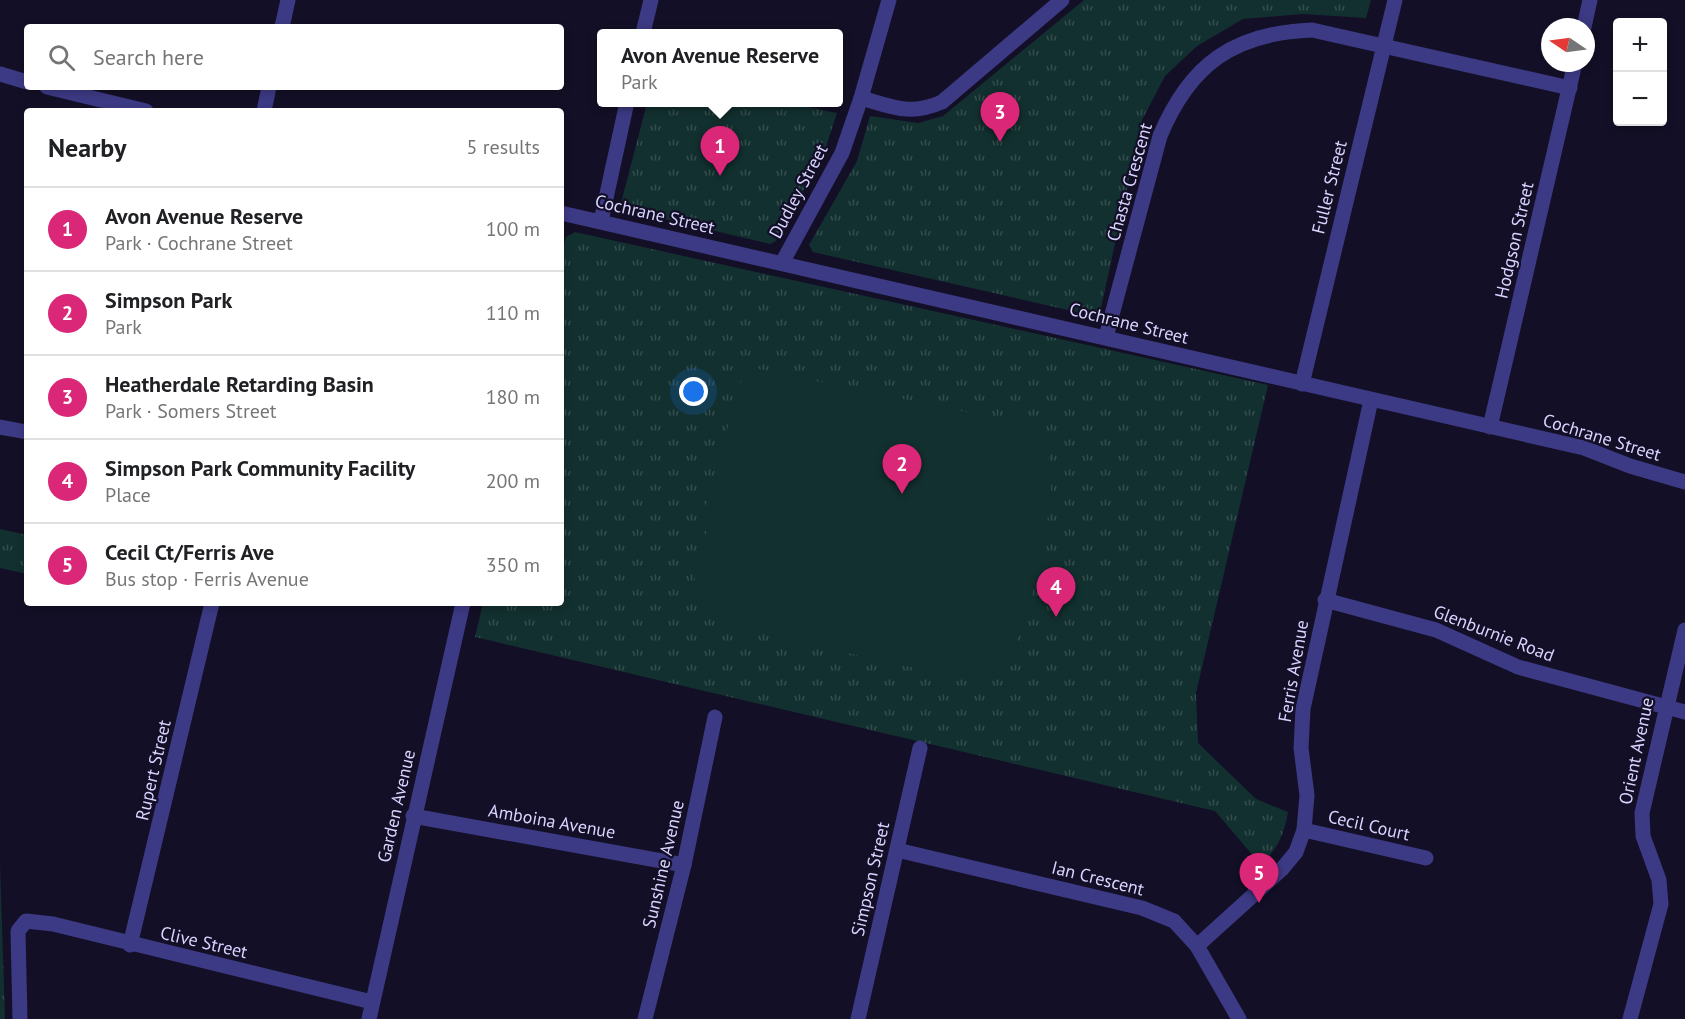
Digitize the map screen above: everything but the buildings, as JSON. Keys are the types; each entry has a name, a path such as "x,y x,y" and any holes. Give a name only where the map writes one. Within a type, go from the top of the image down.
{"street":[{"path":"283,24 288,0"},
{"path":"644,29 651,0"},
{"name":"Dudley Street","path":"782,263 842,153 861,98 889,0"},
{"path":"861,98 903,110 922,111 942,102 1062,0"},
{"name":"Fuller Street","path":"1302,384 1395,0"},
{"path":"1586,18 1590,0"},
{"name":"Chasta Crescent","path":"1106,337 1160,136 1173,106 1193,79 1220,55 1251,40 1282,31 1312,30 1384,44 1570,88"},
{"name":"Hodgson Street","path":"1490,427 1573,72"},
{"path":"0,74 24,81"},
{"path":"53,90 80,103 121,108"},
{"path":"265,108 268,90"},
{"path":"601,221 626,107"},
{"name":"Cochrane Street","path":"564,214 1584,448 1630,466 1685,482"},
{"name":"Ferris Avenue","path":"1197,946 1282,869 1296,852 1304,830 1307,795 1301,748 1303,709 1325,600 1371,400"},
{"path":"0,426 24,431"},
{"name":"Glenburnie Road","path":"1325,600 1436,630 1518,667 1685,712"},
{"name":"Rupert Street","path":"130,945 211,606"},
{"name":"Garden Avenue","path":"369,1019 413,816 462,606"},
{"name":"Orient Avenue","path":"1630,1019 1661,904 1659,880 1643,836 1642,813 1665,706 1685,630"},
{"name":"Sunshine Avenue","path":"645,1019 684,865 715,717"},
{"name":"Simpson Street","path":"858,1019 920,748"},
{"name":"Amboina Avenue","path":"413,816 684,865"},
{"name":"Cecil Court","path":"1304,830 1426,858"},
{"name":"Ian Crescent","path":"897,850 1142,908 1174,921 1197,946 1239,1019"},
{"name":"Clive Street","path":"20,1019 18,931 26,921 52,924 130,945 372,1002"}],"green space":[{"path":"1084,0 1371,0 1366,18 1303,14 1243,19 1197,46 1165,76 1142,120 1099,317 813,252 809,245 857,161 870,116 918,123 943,116"},
{"path":"646,107 808,107 837,113 825,150 776,241 770,244 626,210 621,203"},
{"path":"575,232 1268,385 1196,693 1198,743 1256,799 1288,812 1279,841 1267,859 1261,865 1215,811 475,637 482,606 564,606 564,245 566,237"},
{"path":"754,368 1025,424 1040,442 1050,464 1051,491 1038,570 1018,638 1002,666 993,674 977,676 948,673 827,648 734,625 720,620 702,605 697,596 695,574 700,547 708,528 704,512 738,390 744,375"},
{"path":"0,529 24,534 24,573 0,568"},
{"path":"0,865 5,1019 0,1019"}],"place":[{"name":"Heatherdale Retarding Basin","path":"1000,142"},
{"name":"Avon Avenue Reserve","path":"720,176"},
{"name":"Simpson Park","path":"902,494"},
{"name":"Simpson Park Community Facility","path":"1056,617"},
{"name":"Cecil Ct/Ferris Ave","path":"1259,903"}]}
